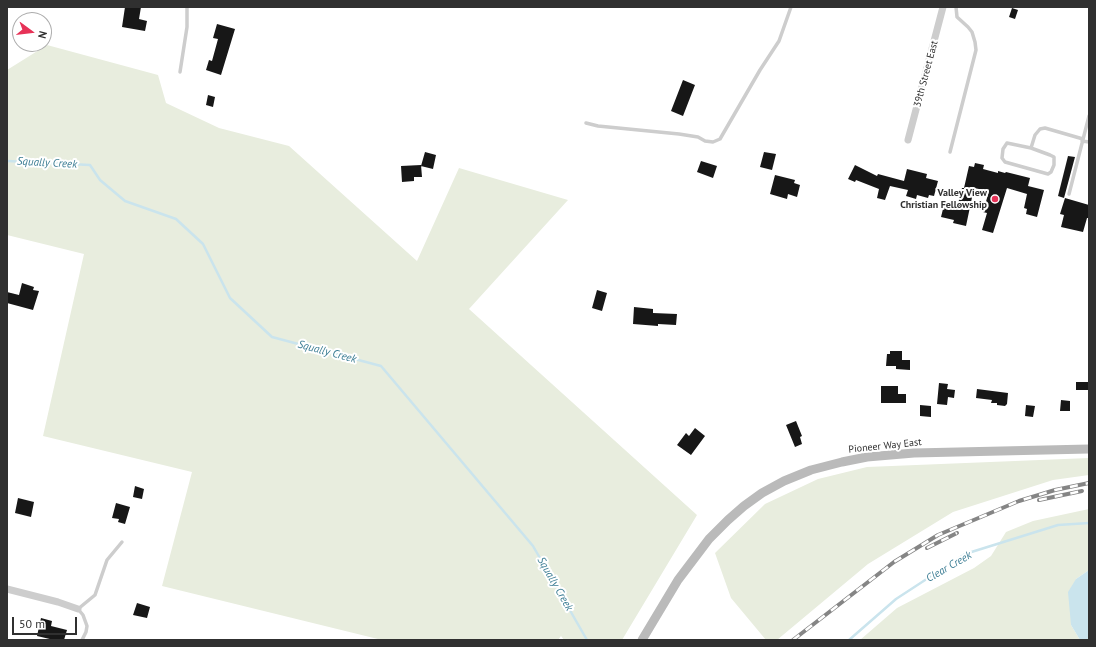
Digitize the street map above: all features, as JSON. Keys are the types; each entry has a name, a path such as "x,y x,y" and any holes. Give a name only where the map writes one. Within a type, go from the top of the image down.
{"main road":[{"name":"Pioneer Way East","path":"642,640 678,580 709,539 744,506 762,493 811,470 867,457 914,453 1089,449"}],"street":[{"name":"39th Street East","path":"908,140 943,7"},
{"path":"7,589 58,602 78,609"}],"lane":[{"path":"180,72 187,26 187,7"},
{"path":"586,123 598,126 679,134 698,137 705,141 713,142 720,139 760,70 779,41 791,7"},
{"path":"950,152 976,50 972,32 957,17 956,7"},
{"path":"1069,194 1089,116"},
{"path":"1031,148 1035,135 1040,129 1045,128 1089,142"},
{"path":"1007,143 1031,148 1054,157 1054,165 1051,172 1048,174 1005,162 1002,158 1003,149 1007,143"},
{"path":"82,640 87,626 83,615 78,609 95,595 107,560 122,542"}],"shaded area":[{"path":"52,46 158,75 166,103 219,128 289,146 417,261 459,168 568,200 469,309 697,515 622,640 564,640 561,636 558,640 382,640 162,586 192,472 43,436 84,254 7,235 7,70 36,52 52,52"},
{"path":"1089,458 1089,475 1053,480 953,512 868,564 777,640 766,640 731,598 715,553 765,504 818,479 867,467"},
{"path":"1089,509 1089,570 1076,579 1071,625 1080,640 860,640 897,608 974,568 991,556 1006,532 1033,521"}],"water":[{"path":"1089,570 1089,640 1080,640 1071,625 1068,592 1076,579"}],"building":[{"path":"125,7 141,7 139,19 147,21 145,31 122,27"},
{"path":"1012,8 1018,10 1015,19 1009,17"},
{"path":"217,24 235,29 221,75 206,70 209,60 212,61 218,39 213,38"},
{"path":"683,80 695,85 683,116 671,111"},
{"path":"208,95 215,97 213,107 206,105"},
{"path":"425,152 436,155 433,169 421,166"},
{"path":"764,152 776,154 772,170 760,167"},
{"path":"1068,156 1075,157 1064,198 1058,196"},
{"path":"701,161 717,166 713,178 697,172"},
{"path":"975,163 984,165 983,169 998,173 998,171 1006,172 1030,178 1028,186 1044,190 1037,217 1026,214 1027,209 1024,208 1027,194 1007,188 993,233 982,230 987,213 983,212 989,191 974,188 966,226 953,223 954,220 941,217 944,205 957,208 962,188 964,188 969,166 974,167"},
{"path":"421,165 422,177 414,177 414,181 402,182 401,166"},
{"path":"855,165 877,176 878,174 904,181 907,169 927,174 926,178 938,181 934,196 929,195 928,198 917,195 916,199 906,196 908,190 890,186 885,200 877,198 879,189 856,180 855,182 848,179"},
{"path":"775,175 795,180 794,183 800,185 797,197 788,194 787,199 770,194"},
{"path":"1065,198 1089,205 1089,218 1087,218 1083,232 1061,227 1064,215 1060,214"},
{"path":"22,283 34,287 33,290 39,291 33,310 7,303 7,292 19,295"},
{"path":"597,290 607,293 602,311 592,308"},
{"path":"634,307 653,309 653,313 677,314 676,325 658,324 658,326 633,324"},
{"path":"890,351 902,351 902,360 910,360 910,370 896,369 896,366 886,366 887,354 890,354"},
{"path":"1076,382 1088,382 1088,390 1076,390"},
{"path":"939,383 948,384 947,389 955,390 954,398 948,397 947,405 937,404"},
{"path":"881,386 898,386 898,394 906,394 906,403 881,403"},
{"path":"977,389 1008,393 1007,404 1005,406 997,405 997,403 991,403 992,400 976,398"},
{"path":"1061,400 1070,401 1070,411 1060,411"},
{"path":"920,405 931,406 931,417 920,416"},
{"path":"1026,405 1035,406 1033,417 1025,416"},
{"path":"796,421 802,436 800,437 802,444 795,447 786,425"},
{"path":"695,428 705,436 691,455 677,445 686,433 689,436"},
{"path":"135,486 144,489 142,499 133,497"},
{"path":"18,498 34,502 31,517 15,513"},
{"path":"116,503 130,507 125,524 118,522 119,519 112,518"},
{"path":"137,603 150,607 147,618 133,615"},
{"path":"41,618 52,621 51,626 67,630 64,640 54,640 37,636"}],"waterway":[{"name":"Squally Creek","path":"7,161 90,165 100,180 125,201 176,219 203,244 230,298 272,337 381,366 533,546 587,640"},
{"name":"Clear Creek","path":"849,640 896,599 965,554 1058,525 1089,523"}],"railway":[{"path":"793,640 894,562 938,535 1019,501 1055,490 1089,483"},
{"path":"1039,500 1082,491"},
{"path":"927,548 957,533"}],"place":[{"name":"Valley View Christian Fellowship","path":"995,199"}]}
